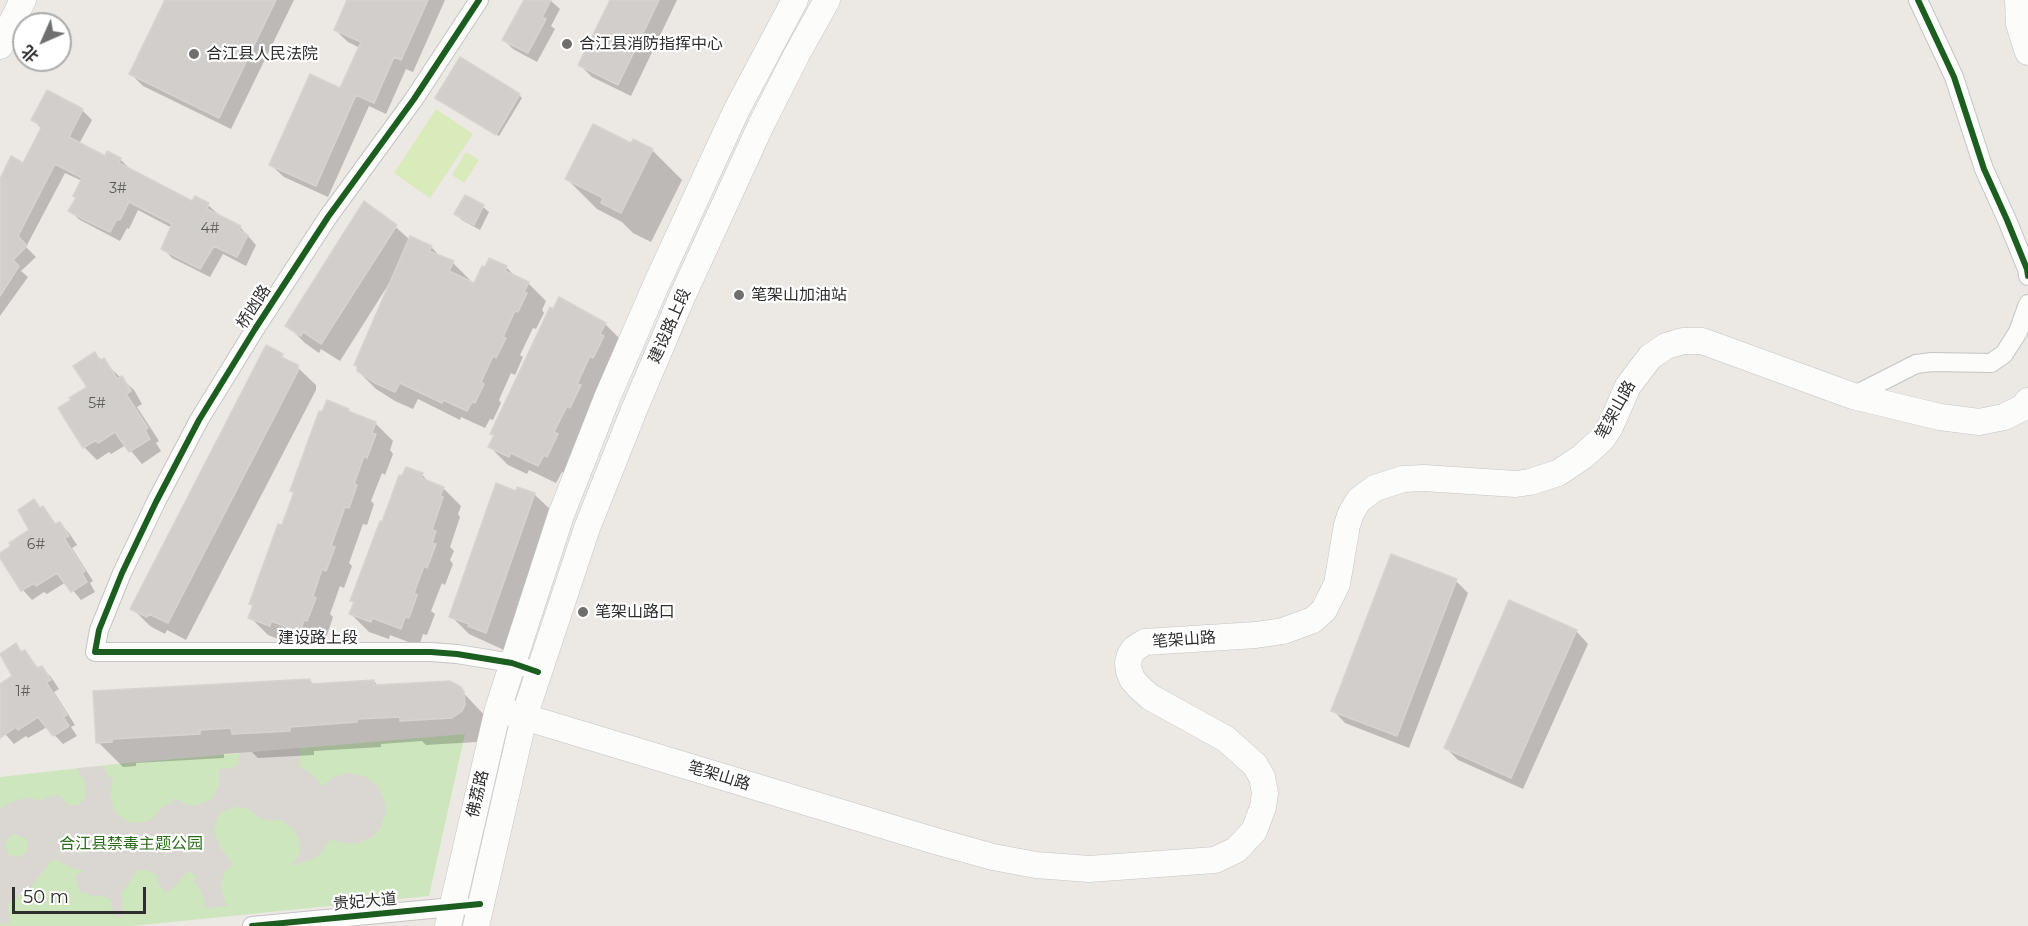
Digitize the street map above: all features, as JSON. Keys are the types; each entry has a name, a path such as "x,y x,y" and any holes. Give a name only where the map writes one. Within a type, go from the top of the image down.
{"main road":[{"path":"0,46 23,0"},
{"name":"建设路上段","path":"512,663 561,515 607,398 736,111 795,0"},
{"name":"建设路上段","path":"538,672 587,528 682,297 762,123 827,0"},
{"path":"2018,0 2019,24 2028,52"},
{"name":"笔架山路","path":"498,709 993,857 1036,865 1089,869 1215,860 1236,850 1254,831 1263,807 1265,793 1262,777 1255,765 1226,740 1150,697 1132,679 1128,663 1134,649 1145,642 1256,635 1283,631 1313,620 1324,610 1337,584 1347,525 1351,513 1365,494 1386,483 1403,479 1424,478 1516,484 1558,473 1582,458 1602,439 1610,427 1628,386 1650,357 1666,346 1683,341 1702,341 1852,396 1940,417 1979,422 2004,417 2022,408 2028,401"},
{"name":"佛荔路","path":"450,917 498,709 512,663"},
{"name":"佛荔路","path":"478,915 524,717 538,672"}],"street":[{"name":"桥凼路","path":"95,652 99,630 122,573 199,420 328,217 414,99 479,0"},
{"path":"1918,0 1954,77 1984,169 2011,229 2028,276"},
{"path":"1852,396 1916,364 1991,363 2004,354 2018,332 2028,304"},
{"name":"建设路上段","path":"95,652 431,652 512,663 538,672"},
{"name":"贵妃大道","path":"252,926 478,915"}],"green space":[{"path":"436,109 473,134 430,198 394,173"},
{"path":"466,152 479,160 464,183 452,175"},
{"name":"合江县禁毒主题公园","path":"465,734 429,896 132,926 0,926 0,777 116,764"}],"shaded area":[{"path":"299,748 300,767 311,773 322,786 332,778 346,773 364,776 378,786 385,802 386,811 380,828 374,836 356,844 331,839 320,854 291,866 298,858 300,849 300,841 292,828 283,821 262,819 247,808 234,807 218,816 214,831 221,849 233,863 225,872 221,885 224,900 229,906 206,908 201,891 194,882 196,877 191,872 187,872 175,886 165,893 158,883 156,874 136,870 121,893 123,916 114,917 108,898 79,891 75,875 84,871 55,859 31,887 8,904 10,923 0,924 0,809 23,798 42,800 58,795 68,804 78,805 86,795 85,783 77,768 103,766 113,780 110,797 116,814 130,823 146,822 175,798 187,805 195,806 208,801 213,797 219,785 218,769 232,768 238,764 240,753","holes":["15,834 25,838 28,843 26,853 18,857 9,855 5,845 10,836"]}],"building":[{"name":"合江县人民法院","path":"165,0 276,0 219,118 129,74"},
{"path":"347,0 428,0 401,60 394,57 374,103 356,95 316,186 269,165 310,74 340,88 361,42 334,30"},
{"path":"524,0 551,0 542,17 546,19 528,53 502,40"},
{"path":"610,0 659,0 618,85 578,65"},
{"path":"460,57 520,94 496,135 435,98"},
{"path":"47,90 83,109 69,137 105,156 107,151 121,158 119,163 192,201 195,196 209,203 207,209 241,226 239,230 248,235 237,257 214,246 200,269 161,249 172,224 129,202 120,220 117,219 110,232 87,221 68,211 76,198 73,196 82,178 55,164 18,236 27,246 13,260 19,266 0,296 0,179 11,156 23,163 42,126 31,120"},
{"path":"593,124 631,143 633,139 653,149 621,213 601,203 603,198 565,179"},
{"path":"465,195 484,205 474,225 454,214"},
{"path":"364,201 397,225 321,344 303,332 301,336 285,326"},
{"path":"410,236 432,246 429,251 454,261 449,271 474,283 482,266 485,267 489,258 507,266 505,271 529,282 524,292 527,293 518,312 515,311 503,337 506,338 496,358 493,356 481,382 484,384 475,403 472,402 467,411 443,400 442,403 400,383 395,392 375,383 357,371 357,366 354,365"},
{"path":"559,297 606,323 600,334 604,336 593,358 590,356 577,384 581,385 570,408 567,406 554,432 558,434 547,457 544,455 538,466 511,453 509,457 488,447 494,435 490,434 550,307 553,309"},
{"path":"266,345 283,354 281,357 298,365 298,371 168,623 149,614 147,617 130,609"},
{"path":"95,352 100,361 104,358 117,379 122,376 131,391 126,394 148,428 145,430 150,439 129,452 115,432 98,443 96,440 83,448 58,408 87,387 73,366"},
{"path":"327,400 376,422 372,433 376,434 367,458 364,456 354,484 357,485 349,508 345,507 331,546 335,547 326,571 322,569 313,596 316,598 300,632 271,621 270,626 248,618 253,605 249,604 278,524 282,525 294,492 290,491 319,411 322,412"},
{"path":"406,467 423,473 421,478 444,487 432,530 436,531 432,543 436,544 427,568 424,566 414,593 417,595 409,618 405,617 401,629 372,618 371,622 349,614 354,602 350,601 380,521 382,522 399,475 402,476"},
{"path":"496,483 516,491 517,487 535,493 486,633 449,617"},
{"path":"34,499 40,508 43,506 55,524 60,522 69,536 64,538 85,571 82,573 87,582 71,592 57,573 36,586 34,583 21,591 0,558 0,553 11,546 9,543 29,530 18,510"},
{"path":"1391,554 1457,579 1397,736 1331,711"},
{"path":"1509,600 1577,630 1511,778 1444,748"},
{"path":"16,643 21,652 25,650 37,668 42,666 51,680 46,682 67,715 63,717 69,726 53,736 38,717 18,730 16,727 0,738 0,684 12,676 0,654"},
{"path":"310,679 311,684 374,680 374,685 450,681 461,687 464,692 465,705 462,711 452,718 400,721 400,717 357,719 357,722 290,727 290,731 232,734 231,728 200,730 200,734 112,739 112,742 96,743 93,691"}],"cycle path":[{"path":"479,0 414,99 328,217 199,420 122,573 99,630 95,652 431,652 512,663 538,672"},
{"path":"1918,0 1954,77 1984,169 2007,220 2028,276"},
{"path":"252,926 480,904"}],"place":[{"name":"合江县消防指挥中心","path":"567,44"},
{"name":"合江县人民法院","path":"194,54"},
{"name":"笔架山加油站","path":"739,295"},
{"name":"笔架山路口","path":"583,612"}]}
